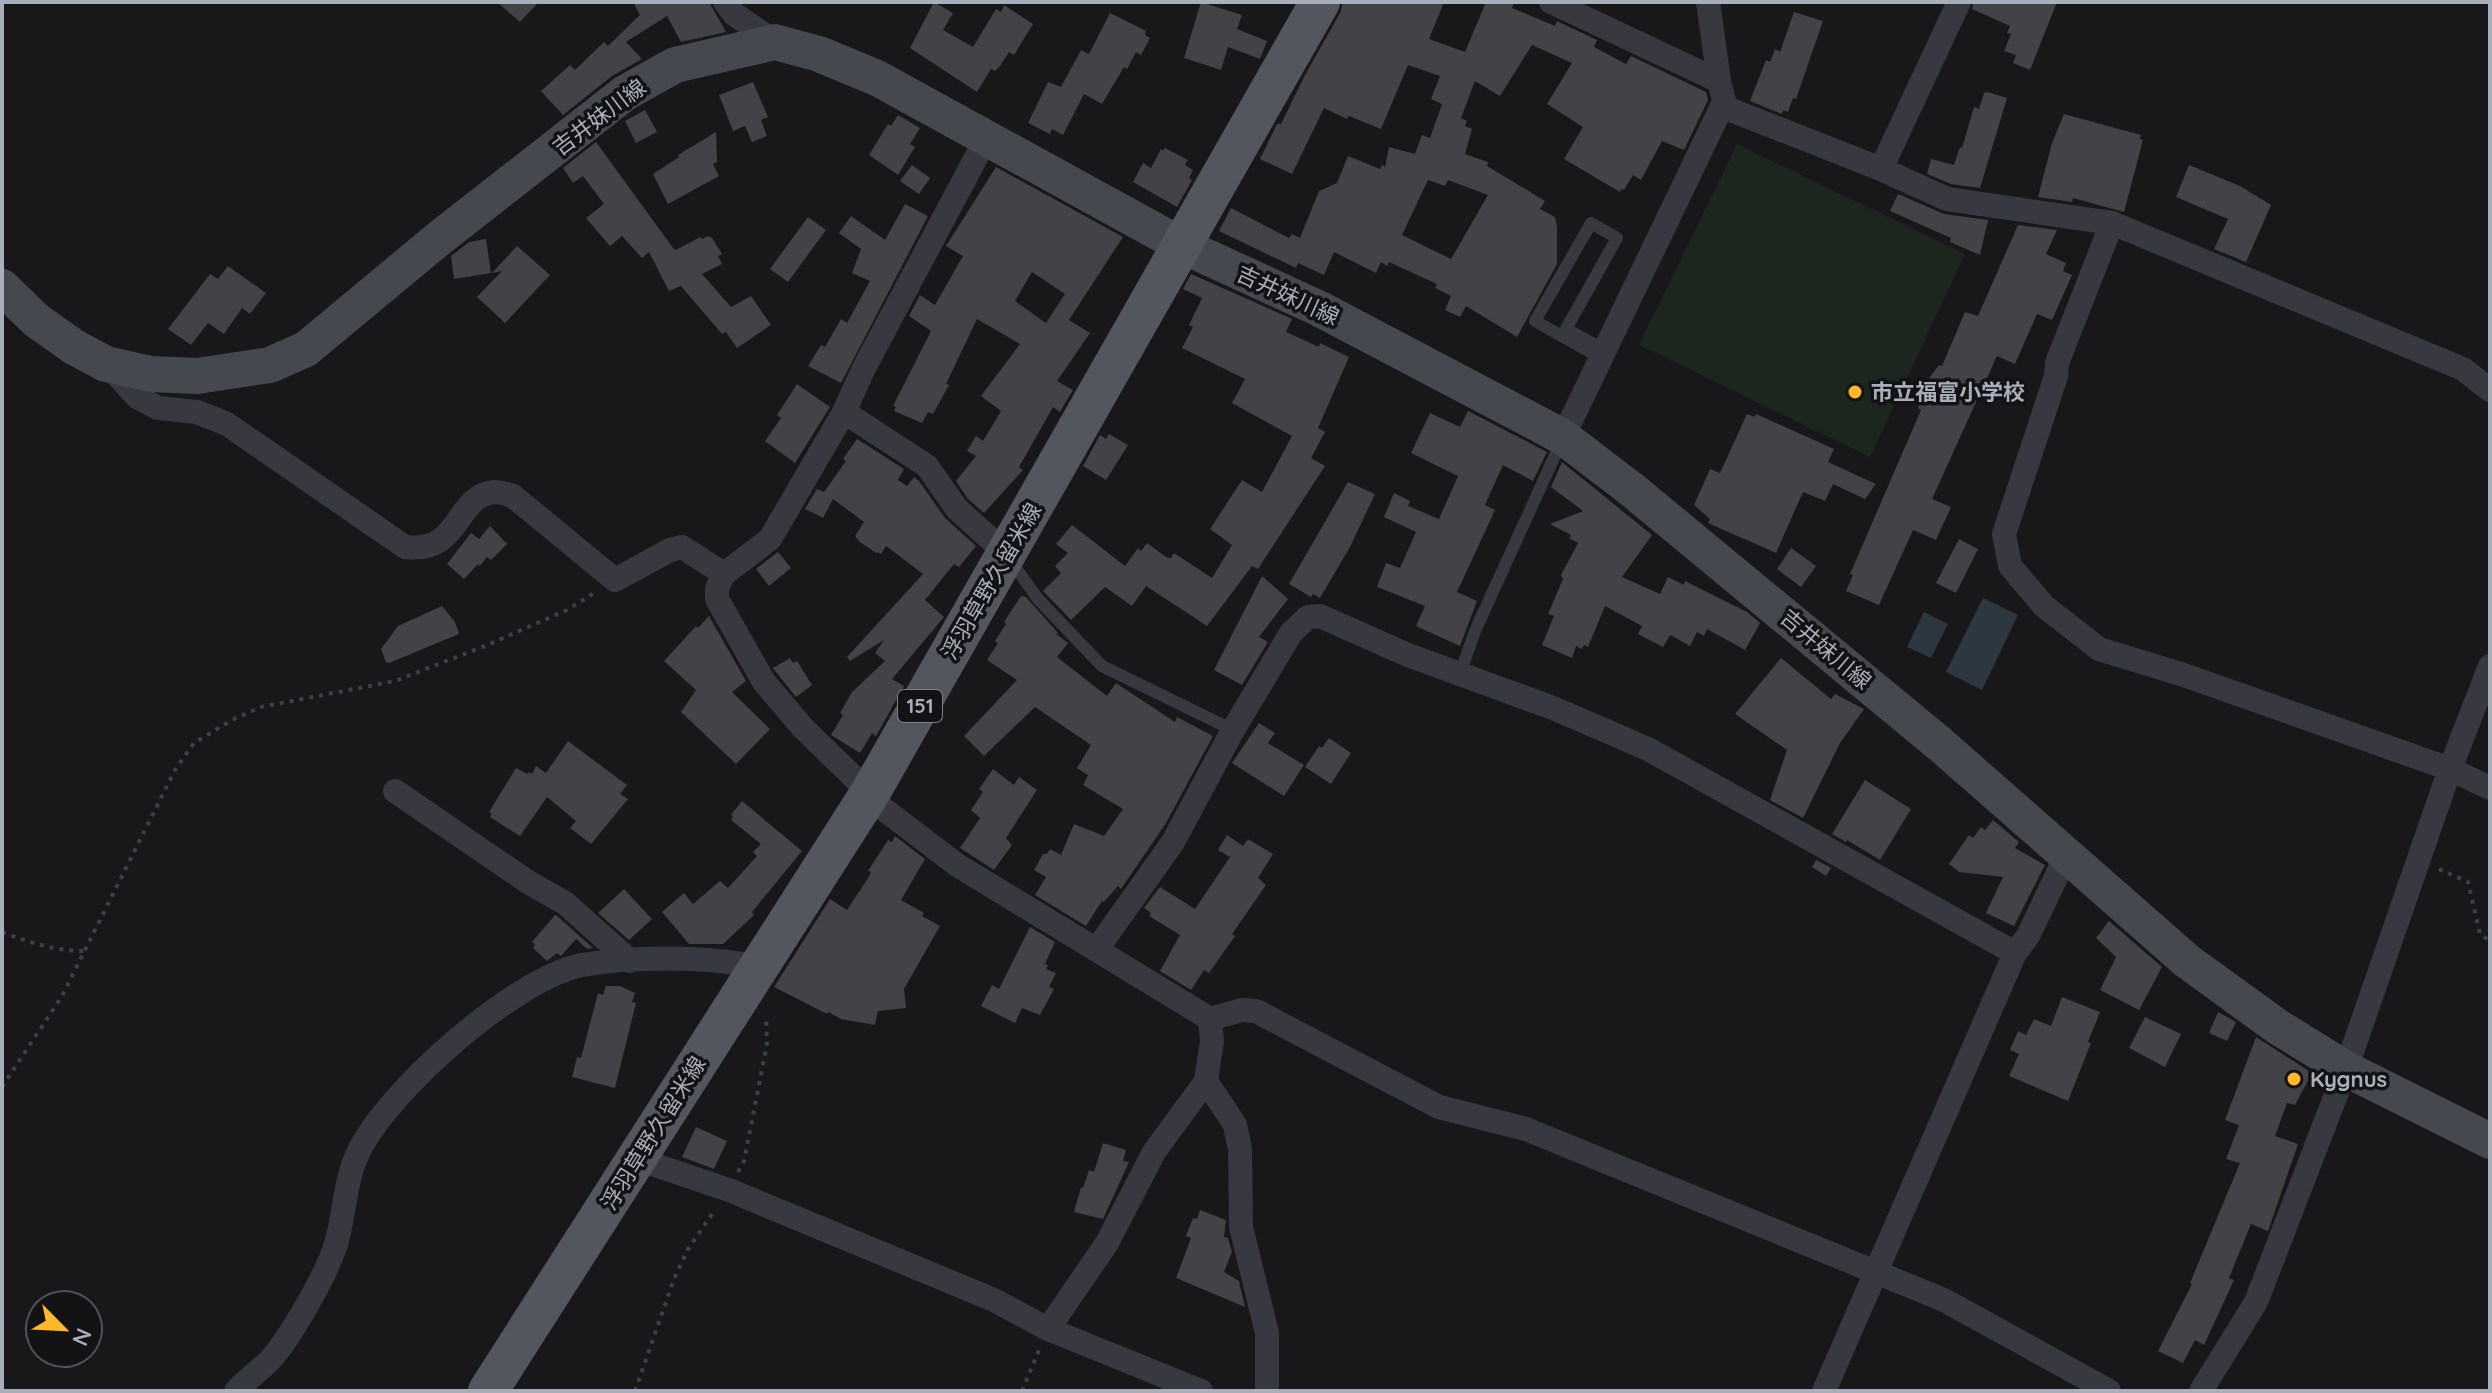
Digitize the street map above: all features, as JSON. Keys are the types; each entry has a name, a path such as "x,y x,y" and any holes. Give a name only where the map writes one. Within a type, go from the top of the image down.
{"main road":[{"name":"浮羽草野久留米線","path":"488,1391 870,793 1320,2"},
{"name":"吉井妹川線","path":"2,287 36,320 74,347 106,364 151,374 197,376 270,365 306,349 425,249 625,93 675,65 775,42 819,54 877,78 1183,246 1320,309 1563,437 1941,745 2187,961 2278,1027 2346,1069 2490,1141"}],"street":[{"path":"725,2 734,14 775,42"},
{"path":"1551,2 1721,91"},
{"path":"1708,2 1726,108 1881,169 1947,199 2112,223 2463,369 2490,390"},
{"path":"1881,169 1959,2"},
{"path":"1563,437 1721,91"},
{"path":"987,137 864,368 844,412 770,539 724,574 717,588 717,599 764,682 804,729 881,807 957,865 1210,1019 1242,1010 1256,1011 1439,1107 1526,1129 1944,1300 2109,1391"},
{"path":"2112,223 2057,363 2056,376 2004,534 2010,566 2044,606 2099,649 2184,675 2450,769 2490,788"},
{"path":"106,364 137,397 158,408 197,412 227,424 405,547 423,549 438,544 478,497 495,492 513,496 615,580 670,550 682,547 724,574"},
{"path":"844,412 927,466 957,509 1007,554"},
{"path":"1097,949 1173,842 1233,730 1291,633 1308,617 1320,616 1408,655 1553,708 1648,749 2015,953"},
{"path":"2201,1391 2256,1302 2346,1069 2450,769 2490,666"},
{"path":"395,791 528,882 565,903 630,961"},
{"path":"1824,1391 2015,953 2028,936 2066,856"},
{"path":"236,1391 270,1360 290,1335 334,1251 352,1168 359,1150 397,1097 433,1058 515,997 553,975 581,965 724,960 758,967"},
{"path":"1048,1329 1107,1243 1154,1152 1206,1081 1212,1041 1210,1019"},
{"path":"1206,1081 1235,1125 1240,1149 1241,1227 1267,1333 1267,1391"},
{"path":"637,1159 743,1196 994,1300 1048,1329 1201,1391"}],"lane":[{"path":"1591,223 1617,238 1566,329 1603,354 1535,321 1591,223"},
{"path":"1460,674 1475,631 1563,437"},
{"path":"1007,554 1038,599 1102,666 1233,730"}],"path":[{"path":"2,1087 62,996 175,770 194,743 261,707 395,681 470,652 567,610 615,580"},
{"path":"2418,860 2468,882 2480,934 2490,941"},
{"path":"2,932 43,947 85,951"},
{"path":"1022,1391 1048,1329"}],"shaded area":[{"path":"1737,144 1965,254 1870,457 1639,345"},
{"path":"1983,598 2018,615 1982,690 1946,672"},
{"path":"1924,612 1948,624 1931,658 1907,647"}],"building":[{"path":"497,2 539,2 520,22"},
{"path":"633,2 709,2 726,32 681,42 667,16 626,42 642,59 612,76 563,115 541,91 570,65 575,70 604,42 608,46 640,15"},
{"path":"934,2 953,13 943,30 973,47 996,9 1001,12 1004,5 1033,24 1014,55 1009,52 995,71 991,69 977,92 910,48"},
{"path":"1201,2 1242,15 1237,29 1267,41 1260,59 1228,47 1221,70 1184,58"},
{"path":"1343,2 1444,2 1429,39 1465,52 1486,2 1514,2 1512,8 1555,26 1557,21 1597,40 1594,47 1626,64 1631,56 1706,92 1708,100 1684,150 1662,141 1641,180 1633,175 1620,192 1564,159 1583,127 1547,104 1572,63 1532,45 1500,96 1475,81 1461,118 1467,121 1465,126 1472,129 1465,154 1488,162 1487,166 1545,201 1540,209 1555,217 1557,226 1557,264 1517,337 1466,306 1460,317 1445,310 1451,296 1435,288 1437,284 1389,262 1387,266 1381,262 1376,273 1334,252 1324,275 1298,263 1296,268 1219,231 1231,208 1289,238 1292,234 1300,238 1319,191 1337,183 1348,156 1380,169 1382,165 1385,167 1389,147 1415,154 1422,135 1430,138 1442,104 1431,99 1440,76 1408,65 1381,129 1324,108 1292,174 1260,159 1340,13","holes":["1428,180 1445,186 1448,180 1488,195 1451,259 1402,235"]},
{"path":"1974,2 2057,2 2030,70 2013,63 2016,55 2004,51 2011,34 2007,33 2010,26 1972,9"},
{"path":"1794,12 1823,21 1796,99 1793,98 1788,112 1783,110 1782,114 1750,101 1766,60 1770,62 1775,49 1780,52"},
{"path":"1110,13 1146,31 1145,35 1150,38 1141,55 1136,52 1127,69 1124,67 1102,104 1084,94 1063,135 1052,129 1050,134 1028,123 1048,82 1061,87 1081,50 1089,54"},
{"path":"753,82 768,117 761,120 767,136 752,142 745,126 733,131 719,95"},
{"path":"1987,92 2007,98 1980,188 1951,184 1927,174 1931,159 1954,165 1974,107 1979,109"},
{"path":"645,110 657,132 636,143 625,121"},
{"path":"2064,114 2141,135 2140,139 2143,140 2124,212 2073,198 2072,202 2038,197 2052,143"},
{"path":"898,115 920,128 910,144 915,147 898,175 869,155 888,124 891,126"},
{"path":"716,132 717,162 713,164 719,176 668,204 653,174"},
{"path":"596,142 673,248 676,250 700,237 712,238 722,254 718,256 722,264 702,274 731,307 751,296 771,325 737,348 726,332 722,334 681,286 669,291 649,252 642,258 622,236 610,246 586,218 604,204 583,176 573,183 563,168"},
{"path":"1165,148 1188,160 1185,165 1193,170 1189,178 1192,180 1177,207 1133,182 1143,163 1151,168 1161,149 1163,151"},
{"path":"912,165 930,178 919,194 900,181"},
{"path":"2189,165 2240,186 2271,205 2246,262 2214,249 2228,219 2176,197"},
{"path":"996,167 1123,237 1069,320 1090,333 1057,381 1073,390 1060,412 1053,407 1019,467 1023,470 984,513 968,499 956,481 976,456 967,451 976,436 983,441 1001,411 981,396 1020,344 977,319 933,414 928,412 922,423 894,411 896,407 893,406 931,331 909,316 920,295 935,305 963,256 946,246","holes":["1032,272 1065,294 1046,323 1015,301"]},
{"path":"1898,194 1944,214 1988,220 1980,255 1950,242 1951,238 1890,211"},
{"path":"905,204 928,216 841,383 808,366 821,345 825,347 841,319 847,323 870,281 852,273 861,249 839,233 851,216 885,240"},
{"path":"808,217 826,230 788,282 770,269"},
{"path":"2018,225 2057,230 2046,254 2066,263 2063,271 2072,275 2052,320 2037,314 2015,364 1997,356 1932,499 1951,507 1936,540 1913,530 1879,605 1846,591 1853,575 1850,574 1921,410 1918,408 1923,386 1939,365 1942,366 1965,312 1978,316"},
{"path":"486,239 491,273 454,279 451,256 469,242"},
{"path":"517,246 550,275 505,323 477,297 502,271 492,273"},
{"path":"228,266 266,293 250,314 242,308 224,334 208,323 191,345 168,329 210,274 218,279"},
{"path":"1191,274 1292,319 1286,332 1349,357 1318,428 1325,432 1311,458 1325,466 1258,569 1252,566 1207,626 1146,586 1132,606 1105,587 1071,620 1043,591 1061,573 1055,566 1068,553 1056,544 1072,525 1125,566 1138,548 1141,551 1147,543 1166,557 1171,558 1174,553 1212,578 1232,545 1210,529 1242,480 1262,492 1292,436 1232,403 1245,379 1182,348 1193,327 1189,325 1202,298 1183,289"},
{"path":"797,384 830,407 795,463 765,441 781,418 777,415"},
{"path":"1468,411 1547,452 1533,481 1503,465 1485,505 1495,510 1457,592 1477,601 1460,646 1416,626 1425,606 1377,587 1386,563 1400,568 1416,532 1384,517 1394,493 1410,501 1408,506 1439,519 1458,476 1411,453 1430,413 1460,427"},
{"path":"1747,414 1755,417 1756,414 1834,449 1828,462 1876,484 1865,499 1833,484 1825,501 1803,492 1776,553 1708,523 1710,519 1694,505 1710,469 1720,473"},
{"path":"1109,434 1128,445 1106,480 1083,466 1100,435 1106,439"},
{"path":"857,439 904,469 898,480 907,486 914,477 919,481 945,518 976,546 959,567 954,564 925,600 944,617 892,679 904,686 876,736 872,733 860,753 831,735 852,692 885,661 875,653 884,640 850,661 847,657 923,574 886,546 881,554 860,542 855,536 864,522 833,499 823,518 805,509 817,489 824,492"},
{"path":"1562,462 1652,535 1622,577 1660,594 1668,577 1684,585 1685,581 1747,612 1760,623 1745,650 1707,629 1704,636 1697,632 1690,646 1670,635 1663,647 1638,634 1642,626 1605,606 1588,647 1584,645 1582,649 1576,646 1572,658 1542,645 1554,616 1548,614 1563,579 1561,575 1578,543 1569,538 1571,535 1550,524 1583,511 1551,487"},
{"path":"1348,482 1375,494 1350,547 1320,598 1313,594 1311,597 1289,584"},
{"path":"490,526 507,544 491,560 487,557 480,566 478,564 464,579 447,564 471,533 479,539"},
{"path":"1959,539 1978,549 1956,593 1936,583"},
{"path":"1791,548 1816,566 1801,587 1777,569"},
{"path":"778,552 791,568 769,586 756,569"},
{"path":"1262,576 1288,599 1259,637 1268,642 1242,685 1214,670"},
{"path":"1021,596 1026,597 1056,634 1068,643 1057,657 1107,696 1116,683 1175,722 1177,717 1213,736 1166,823 1121,889 1118,886 1102,901 1086,926 1035,895 1046,877 1034,870 1043,854 1050,849 1061,855 1074,824 1104,836 1123,809 1083,785 1088,775 1077,768 1091,745 1035,707 984,756 964,736 1017,680 987,660 998,643 995,641 1006,624 1004,622"},
{"path":"442,606 455,622 459,634 386,662 381,649 398,626"},
{"path":"709,616 746,681 732,692 770,729 736,764 681,712 696,690 664,661"},
{"path":"790,658 793,663 797,661 812,685 796,697 773,668"},
{"path":"1781,658 1831,699 1835,694 1864,709 1840,743 1803,818 1770,800 1787,750 1735,714"},
{"path":"1259,723 1275,733 1268,743 1304,765 1284,796 1232,763"},
{"path":"1329,738 1351,753 1331,784 1305,767 1319,746 1322,748"},
{"path":"568,741 627,785 620,794 628,799 591,844 570,828 576,821 547,797 520,836 490,817 492,814 489,812 516,768 532,774 536,766 546,773"},
{"path":"993,769 1014,785 1019,777 1037,790 1006,838 1012,845 994,870 960,848 980,818 971,810 983,792 979,789"},
{"path":"1865,780 1911,809 1880,860 1832,834"},
{"path":"742,801 802,851 752,912 754,915 723,944 689,944 662,912 684,893 693,904 720,881 728,888 757,856 753,852 761,844 731,820 731,815"},
{"path":"1993,820 2019,842 2015,848 2045,865 2014,926 1986,913 2003,877 1959,872 1949,864 1969,835 1973,838 1981,827 1985,830"},
{"path":"1227,835 1243,846 1248,839 1273,854 1258,878 1266,885 1209,973 1204,970 1191,990 1160,971 1180,935 1149,916 1151,913 1144,908 1160,887 1195,909 1230,857 1218,850"},
{"path":"895,836 925,859 901,900 940,926 904,989 906,1008 878,1011 875,1025 827,1014 774,987 830,899 847,910 888,840 892,842"},
{"path":"1816,860 1831,868 1826,876 1812,867"},
{"path":"624,889 652,919 629,940 598,913"},
{"path":"555,915 593,948 587,949 576,939 561,956 557,953 547,961 533,948 535,945 532,942"},
{"path":"2109,921 2162,967 2139,1010 2100,990 2116,957 2096,938"},
{"path":"1030,927 1055,942 1045,964 1048,965 1046,969 1056,973 1049,987 1054,989 1040,1015 1022,1008 1015,1023 981,1006 992,985 999,989"},
{"path":"606,986 620,986 635,993 632,1002 636,1003 615,1088 572,1077 577,1057 581,1058 598,993 603,995"},
{"path":"2062,997 2100,1012 2068,1101 2009,1076 2019,1054 2010,1050 2018,1031 2026,1035 2034,1019 2051,1026"},
{"path":"2218,1012 2236,1022 2227,1041 2209,1033"},
{"path":"2145,1017 2181,1034 2165,1067 2129,1048"},
{"path":"2256,1037 2312,1073 2295,1105 2287,1103 2275,1136 2298,1144 2268,1231 2251,1224 2229,1278 2234,1280 2204,1345 2195,1340 2183,1363 2158,1351 2192,1284 2240,1163 2226,1159 2239,1125 2225,1120"},
{"path":"696,1127 727,1141 714,1169 682,1157"},
{"path":"1103,1143 1126,1150 1123,1161 1129,1162 1103,1219 1074,1212 1081,1187 1089,1170 1094,1172"},
{"path":"1200,1210 1226,1220 1224,1237 1228,1238 1232,1252 1224,1272 1239,1281 1245,1307 1176,1278 1191,1238 1186,1236"}],"place":[{"name":"市立福富小学校","path":"1855,392"},
{"name":"Kygnus","path":"2294,1079"}]}
